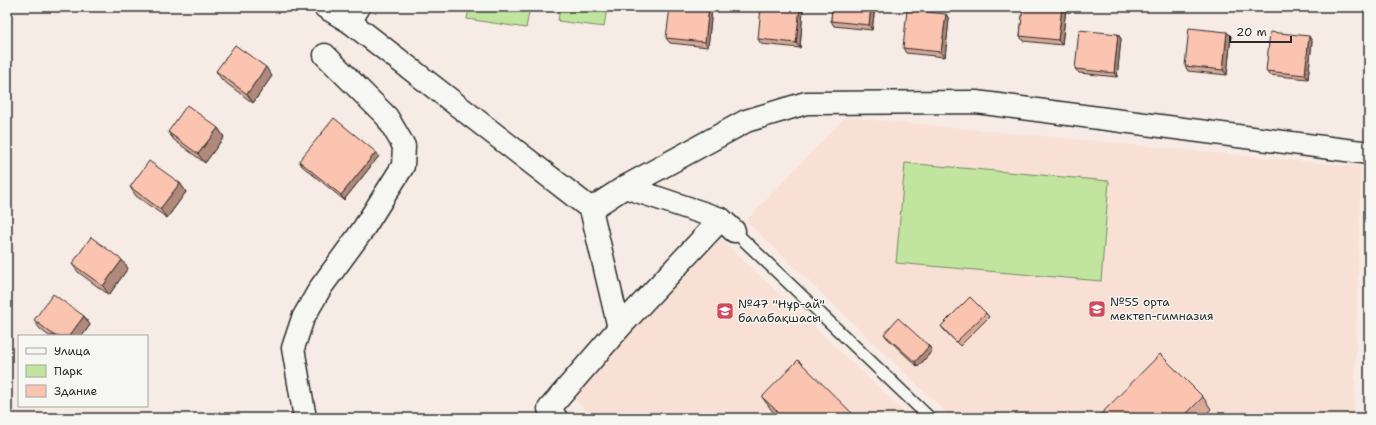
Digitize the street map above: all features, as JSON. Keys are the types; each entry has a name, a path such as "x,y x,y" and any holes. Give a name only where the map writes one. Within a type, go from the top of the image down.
{"street":[{"path":"325,7 355,15 591,209 619,328"},
{"path":"305,418 293,348 303,318 321,287 362,231 403,166 404,146 387,118 325,55"},
{"path":"591,209 625,187 746,121 806,103 976,102 1369,153"},
{"path":"548,415 619,328 727,225 625,187"}],"lane":[{"path":"727,225 930,418"}],"shaded area":[{"name":"№55 орта мектеп-гимназия","path":"845,117 1361,167 1354,418 952,418 746,221"},
{"name":"№47 \"Нұр-ай\" балабақшасы","path":"721,239 911,418 594,418 571,396"}],"green space":[{"path":"469,7 530,7 526,28 467,19"},
{"path":"560,7 607,7 604,27 558,21"},
{"path":"905,163 1109,181 1101,281 896,263"}],"building":[{"path":"670,7 709,7 705,42 666,38"},
{"path":"761,7 800,7 796,43 758,39"},
{"path":"832,7 871,7 869,25 831,21"},
{"path":"1023,7 1062,7 1058,40 1020,36"},
{"path":"907,10 946,14 941,52 903,48"},
{"path":"1189,28 1227,32 1223,70 1185,66"},
{"path":"1079,30 1118,34 1114,73 1075,69"},
{"path":"1270,32 1309,36 1305,75 1266,71"},
{"path":"235,45 266,67 247,94 216,71"},
{"path":"187,105 218,128 198,154 168,132"},
{"path":"334,118 376,152 341,195 299,161"},
{"path":"149,161 180,183 160,209 130,187"},
{"path":"91,237 122,260 103,286 72,264"},
{"path":"53,294 84,316 70,335 54,335 34,320"},
{"path":"970,297 986,313 956,342 941,326"},
{"path":"898,318 929,346 915,362 884,334"},
{"path":"1160,354 1203,397 1182,418 1097,418"},
{"path":"798,360 857,418 772,418 778,412 762,397"}],"place":[{"name":"№55 орта мектеп-гимназия","path":"1097,309"},
{"name":"№47 \"Нұр-ай\" балабақшасы","path":"725,311"}]}
